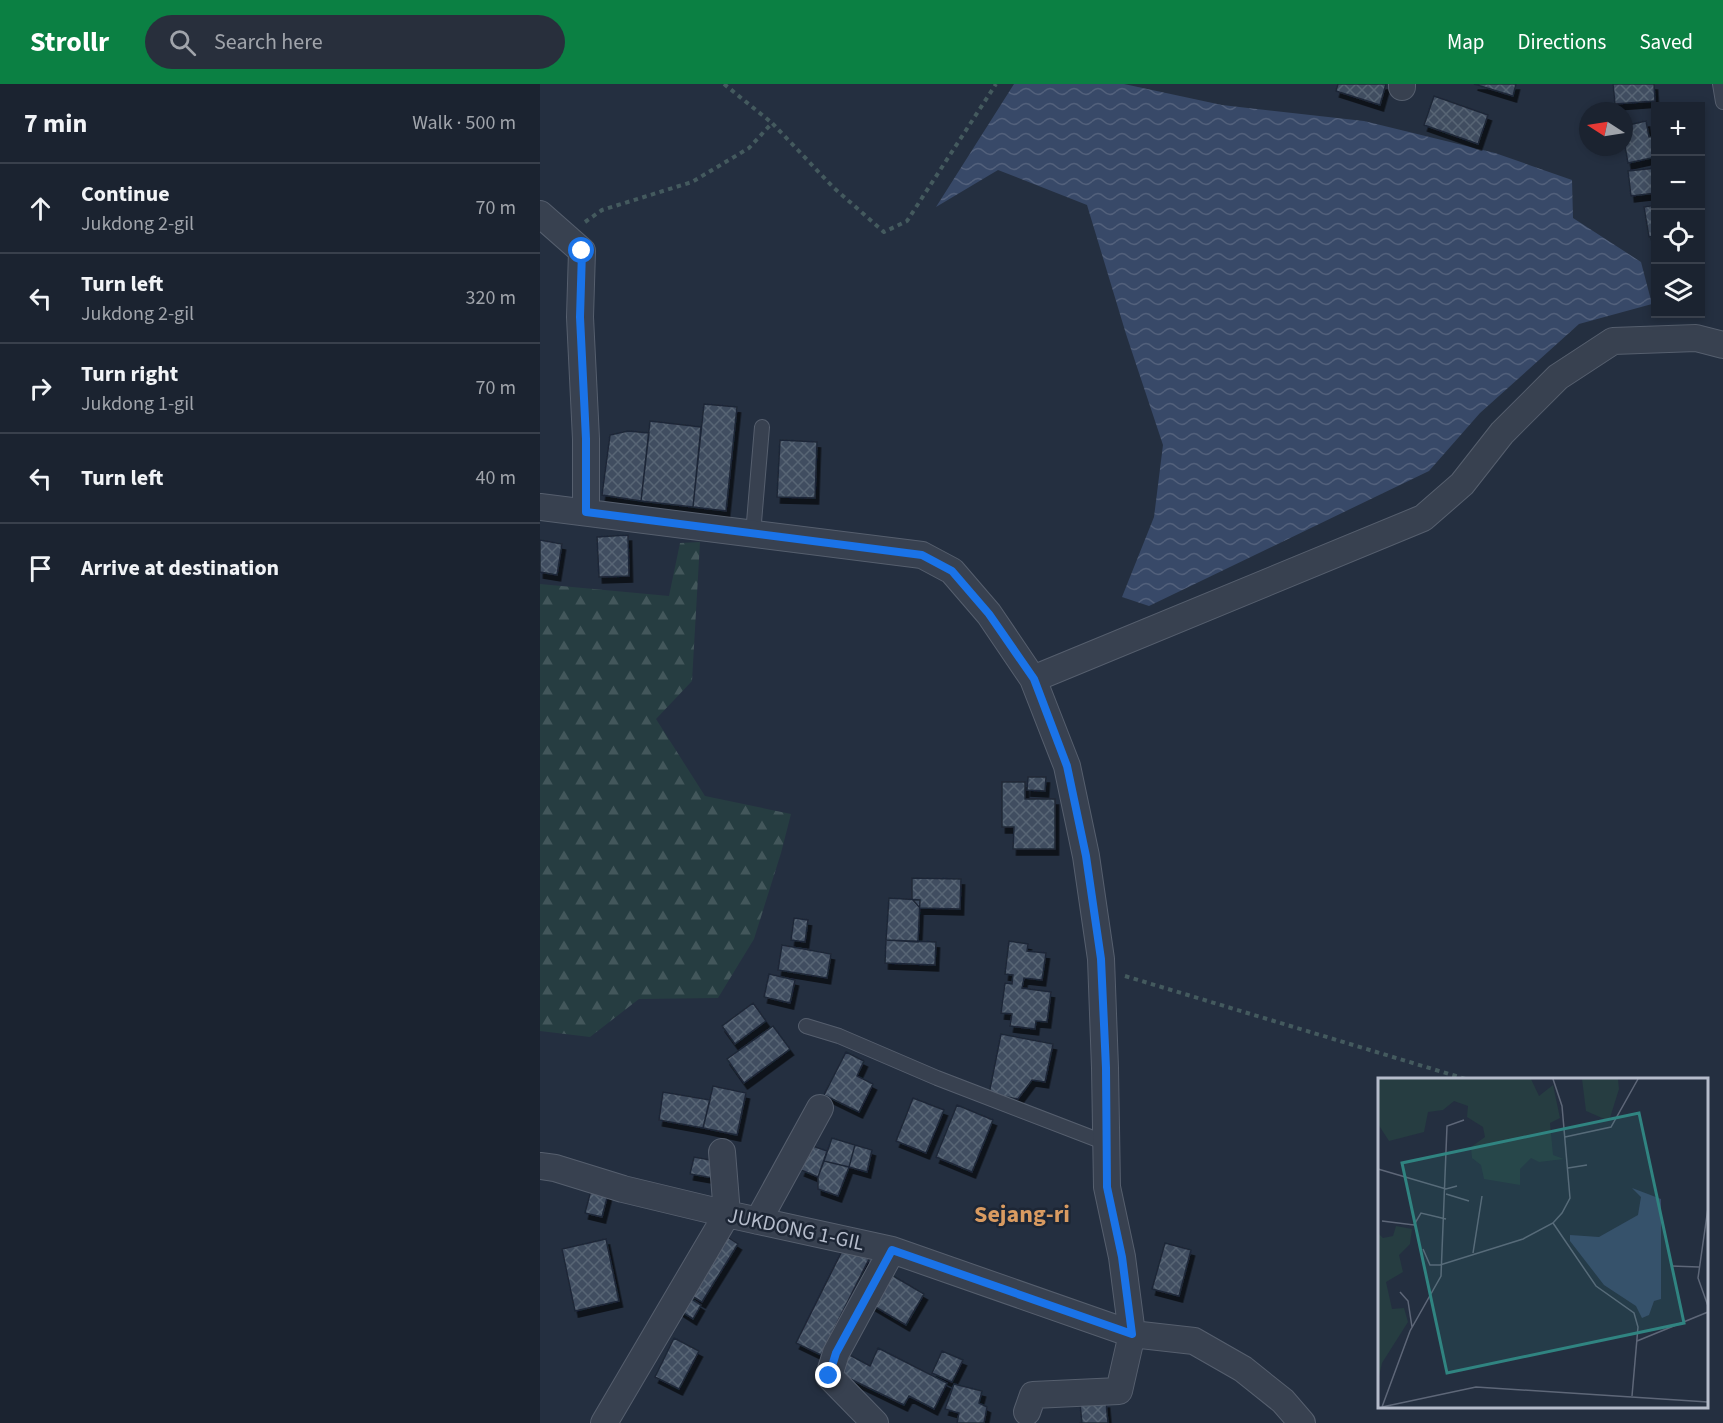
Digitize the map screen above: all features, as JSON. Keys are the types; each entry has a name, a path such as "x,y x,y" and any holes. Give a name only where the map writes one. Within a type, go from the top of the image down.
{"street":[{"path":"540,214 582,251 580,317 586,439 586,512"},
{"path":"1034,679 1422,518 1462,484 1502,433 1558,377 1613,341 1696,338 1723,345"},
{"path":"540,507 922,555 952,571 989,614 1034,679 1067,766 1086,856 1102,969 1107,1187 1122,1257 1132,1334 1119,1392 1033,1395 1027,1412"},
{"path":"758,1221 820,1108"},
{"path":"604,1423 727,1214 722,1152"},
{"name":"JUKDONG 1-GIL","path":"540,1166 727,1214 892,1250 1132,1334 1194,1341 1243,1369 1283,1401 1302,1423"},
{"path":"875,1423 829,1376 836,1353 892,1250"}],"lane":[{"path":"1720,84 1723,102"},
{"path":"753,534 762,428"},
{"path":"806,1026 839,1036 937,1078 1106,1143"}],"path":[{"path":"724,84 772,123 834,188 884,232 907,221 996,84"},
{"path":"565,236 602,210 692,182 749,148 772,123"},
{"path":"1102,969 1462,1078"}],"green space":[{"path":"700,542 692,681 656,719 705,796 791,814 754,939 718,998 639,999 590,1037 540,1031 540,584 669,596 680,543"}],"water":[{"path":"1014,84 1124,84 1222,105 1364,121 1495,153 1572,180 1573,218 1641,262 1651,304 1579,324 1480,413 1429,471 1149,606 1122,597 1154,517 1163,445 1087,205 998,170 936,207"}],"building":[{"path":"1338,84 1386,84 1380,105 1336,91"},
{"path":"1474,84 1516,84 1513,96"},
{"path":"1613,84 1654,84 1655,101 1615,102"},
{"path":"1434,96 1488,115 1478,144 1424,125"},
{"path":"1646,121 1649,137 1651,137 1651,158 1628,163 1627,156 1633,156 1633,124"},
{"path":"1651,169 1651,194 1631,196 1628,171"},
{"path":"1651,206 1651,237 1649,237 1644,207"},
{"path":"704,404 737,407 726,511 693,507"},
{"path":"650,421 701,427 693,507 641,501"},
{"path":"628,431 649,433 641,501 602,495 610,435"},
{"path":"780,440 817,442 815,498 777,497"},
{"path":"628,535 629,576 599,577 597,537"},
{"path":"540,540 562,544 557,575 540,572"},
{"path":"1028,777 1046,777 1045,791 1027,790"},
{"path":"1002,782 1025,782 1025,799 1055,799 1055,849 1013,849 1014,827 1002,827"},
{"path":"912,878 961,879 960,909 920,908 912,899"},
{"path":"889,898 920,900 918,942 886,940"},
{"path":"794,918 808,920 805,942 791,940"},
{"path":"886,940 936,942 935,965 885,963"},
{"path":"1009,941 1028,944 1027,951 1046,953 1042,980 1024,978 1022,988 1051,992 1047,1022 1036,1021 1035,1029 1010,1026 1012,1014 1001,1013 1005,983 1012,984 1013,975 1005,974"},
{"path":"782,945 831,954 827,978 778,970"},
{"path":"769,974 795,980 790,1003 764,997"},
{"path":"753,1003 766,1021 735,1044 722,1026"},
{"path":"773,1026 790,1049 744,1083 727,1059"},
{"path":"1001,1034 1053,1044 1045,1082 1032,1080 1018,1099 989,1094"},
{"path":"846,1052 864,1061 857,1076 873,1084 859,1112 824,1095"},
{"path":"713,1086 746,1093 737,1135 703,1128"},
{"path":"663,1092 710,1100 703,1128 659,1120"},
{"path":"913,1098 944,1110 926,1153 896,1141"},
{"path":"957,1105 993,1120 972,1172 936,1157"},
{"path":"832,1138 855,1145 849,1167 824,1161"},
{"path":"810,1145 827,1151 818,1177 801,1170"},
{"path":"855,1145 872,1150 867,1172 849,1167"},
{"path":"694,1157 716,1161 713,1178 690,1174"},
{"path":"824,1161 849,1167 838,1196 818,1189 818,1177"},
{"path":"591,1190 608,1194 602,1217 585,1213"},
{"path":"726,1236 738,1244 702,1302 690,1295"},
{"path":"606,1239 619,1301 575,1311 562,1249"},
{"path":"1165,1243 1191,1250 1179,1296 1152,1289"},
{"path":"844,1247 869,1259 821,1355 796,1343"},
{"path":"890,1274 924,1294 906,1325 872,1305"},
{"path":"687,1296 701,1305 693,1319 679,1310"},
{"path":"674,1338 699,1351 679,1389 655,1377"},
{"path":"878,1348 947,1383 934,1409 909,1396 904,1405 844,1376 846,1353 870,1366"},
{"path":"942,1351 963,1360 952,1382 932,1373"},
{"path":"954,1384 982,1391 979,1403 987,1407 984,1423 957,1423 959,1413 945,1409"},
{"path":"1106,1402 1108,1423 1082,1423 1080,1404"}],"district":[{"name":"Sejang-ri","path":"1022,1214"}],"route":[{"path":"582,251 580,317 586,439 586,512 922,555 952,571 989,614 1034,679 1067,766 1086,856 1101,959 1106,1068 1107,1187 1122,1257 1132,1334 892,1250 836,1353 829,1376"}]}
